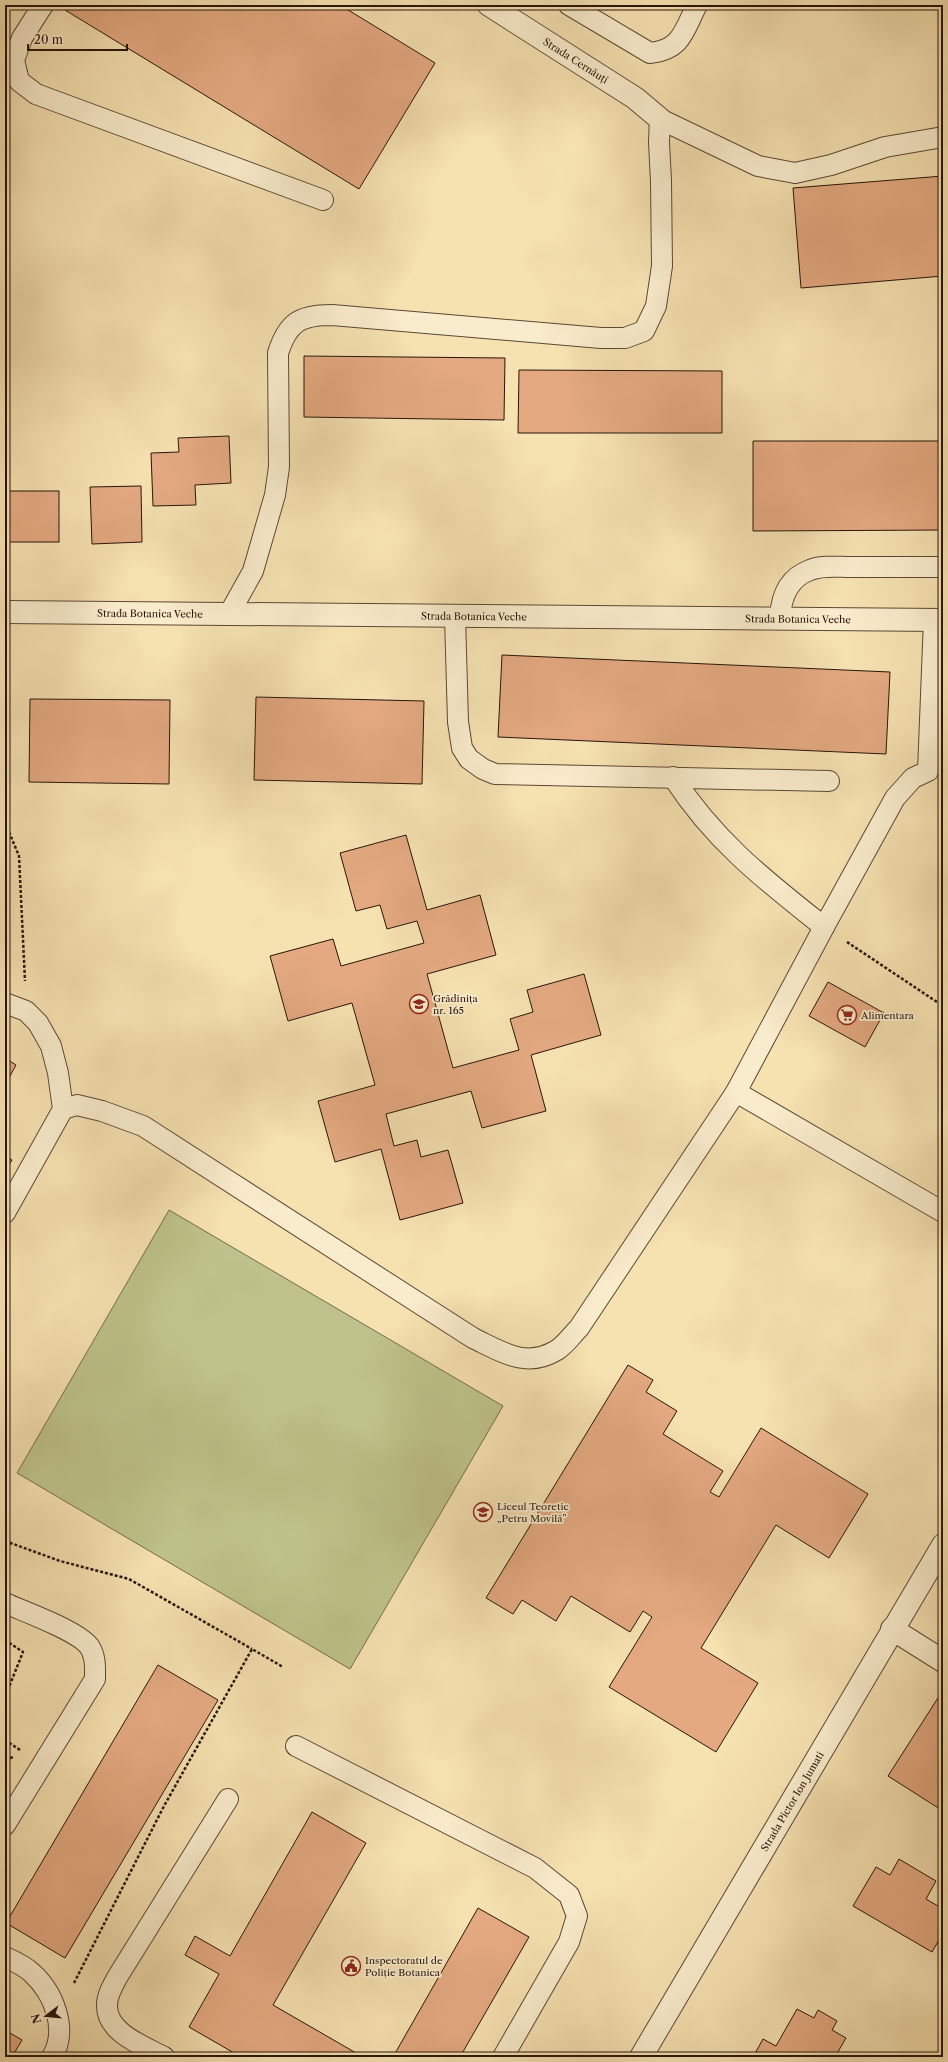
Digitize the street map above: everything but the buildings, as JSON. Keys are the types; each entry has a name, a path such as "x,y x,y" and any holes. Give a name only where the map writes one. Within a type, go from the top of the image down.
{"street":[{"name":"Strada Cernăuți","path":"489,5 635,98 660,119"},
{"name":"Strada Botanica Veche","path":"5,612 939,620"},
{"name":"Strada Pictor Ion Jumati","path":"641,2057 892,1629 943,1545"},
{"path":"892,1629 943,1661"}],"lane":[{"path":"43,5 22,38 14,60 19,81 36,94 323,200"},
{"path":"569,5 650,53 664,52 676,44 697,5"},
{"path":"229,614 253,571 275,494 279,467 278,353 283,337 294,324 312,315 332,315 601,338 625,338 644,331 656,306 662,266 661,181 658,142 660,119 758,166 795,173 831,165 885,147 943,137"},
{"path":"780,618 781,602 786,589 794,580 811,569 832,567 943,568"},
{"path":"454,616 458,722 462,748 469,759 483,769 495,774 828,781"},
{"path":"63,1109 77,1106 84,1107 102,1111 143,1126 473,1338 518,1358 538,1359 558,1349 579,1328 736,1092 895,798 913,778 935,770 939,620"},
{"path":"673,777 690,804 710,827 756,873 824,927"},
{"path":"5,1003 26,1012 38,1023 51,1046 58,1072 63,1109 5,1213"},
{"path":"736,1092 943,1212"},
{"path":"5,1603 70,1632 88,1645 95,1658 94,1679 5,1825"},
{"path":"296,1746 535,1868 569,1895 577,1916 569,1942 503,2057"},
{"path":"164,2057 117,2029 110,2019 107,2006 110,1993 118,1976 228,1799"},
{"path":"5,1956 30,1971 45,1986 54,2004 58,2016 59,2035 56,2051 52,2057"}],"path":[{"path":"5,829 9,832 19,856 26,1012"},
{"path":"824,927 943,1006"},
{"path":"5,1541 60,1561 128,1580 283,1667"},
{"path":"5,1640 23,1652 5,1697"},
{"path":"58,2016 164,1806 252,1649"},
{"path":"5,1740 22,1751"}],"green space":[{"path":"169,1210 503,1406 350,1669 17,1473"}],"place":[{"name":"Grădinița nr. 165","path":"419,1004"},
{"name":"Alimentara","path":"847,1015"},
{"name":"Liceul Teoretic „Petru Movilă”","path":"483,1512"},
{"name":"Inspectoratul de Poliție Botanica","path":"351,1966"}]}
